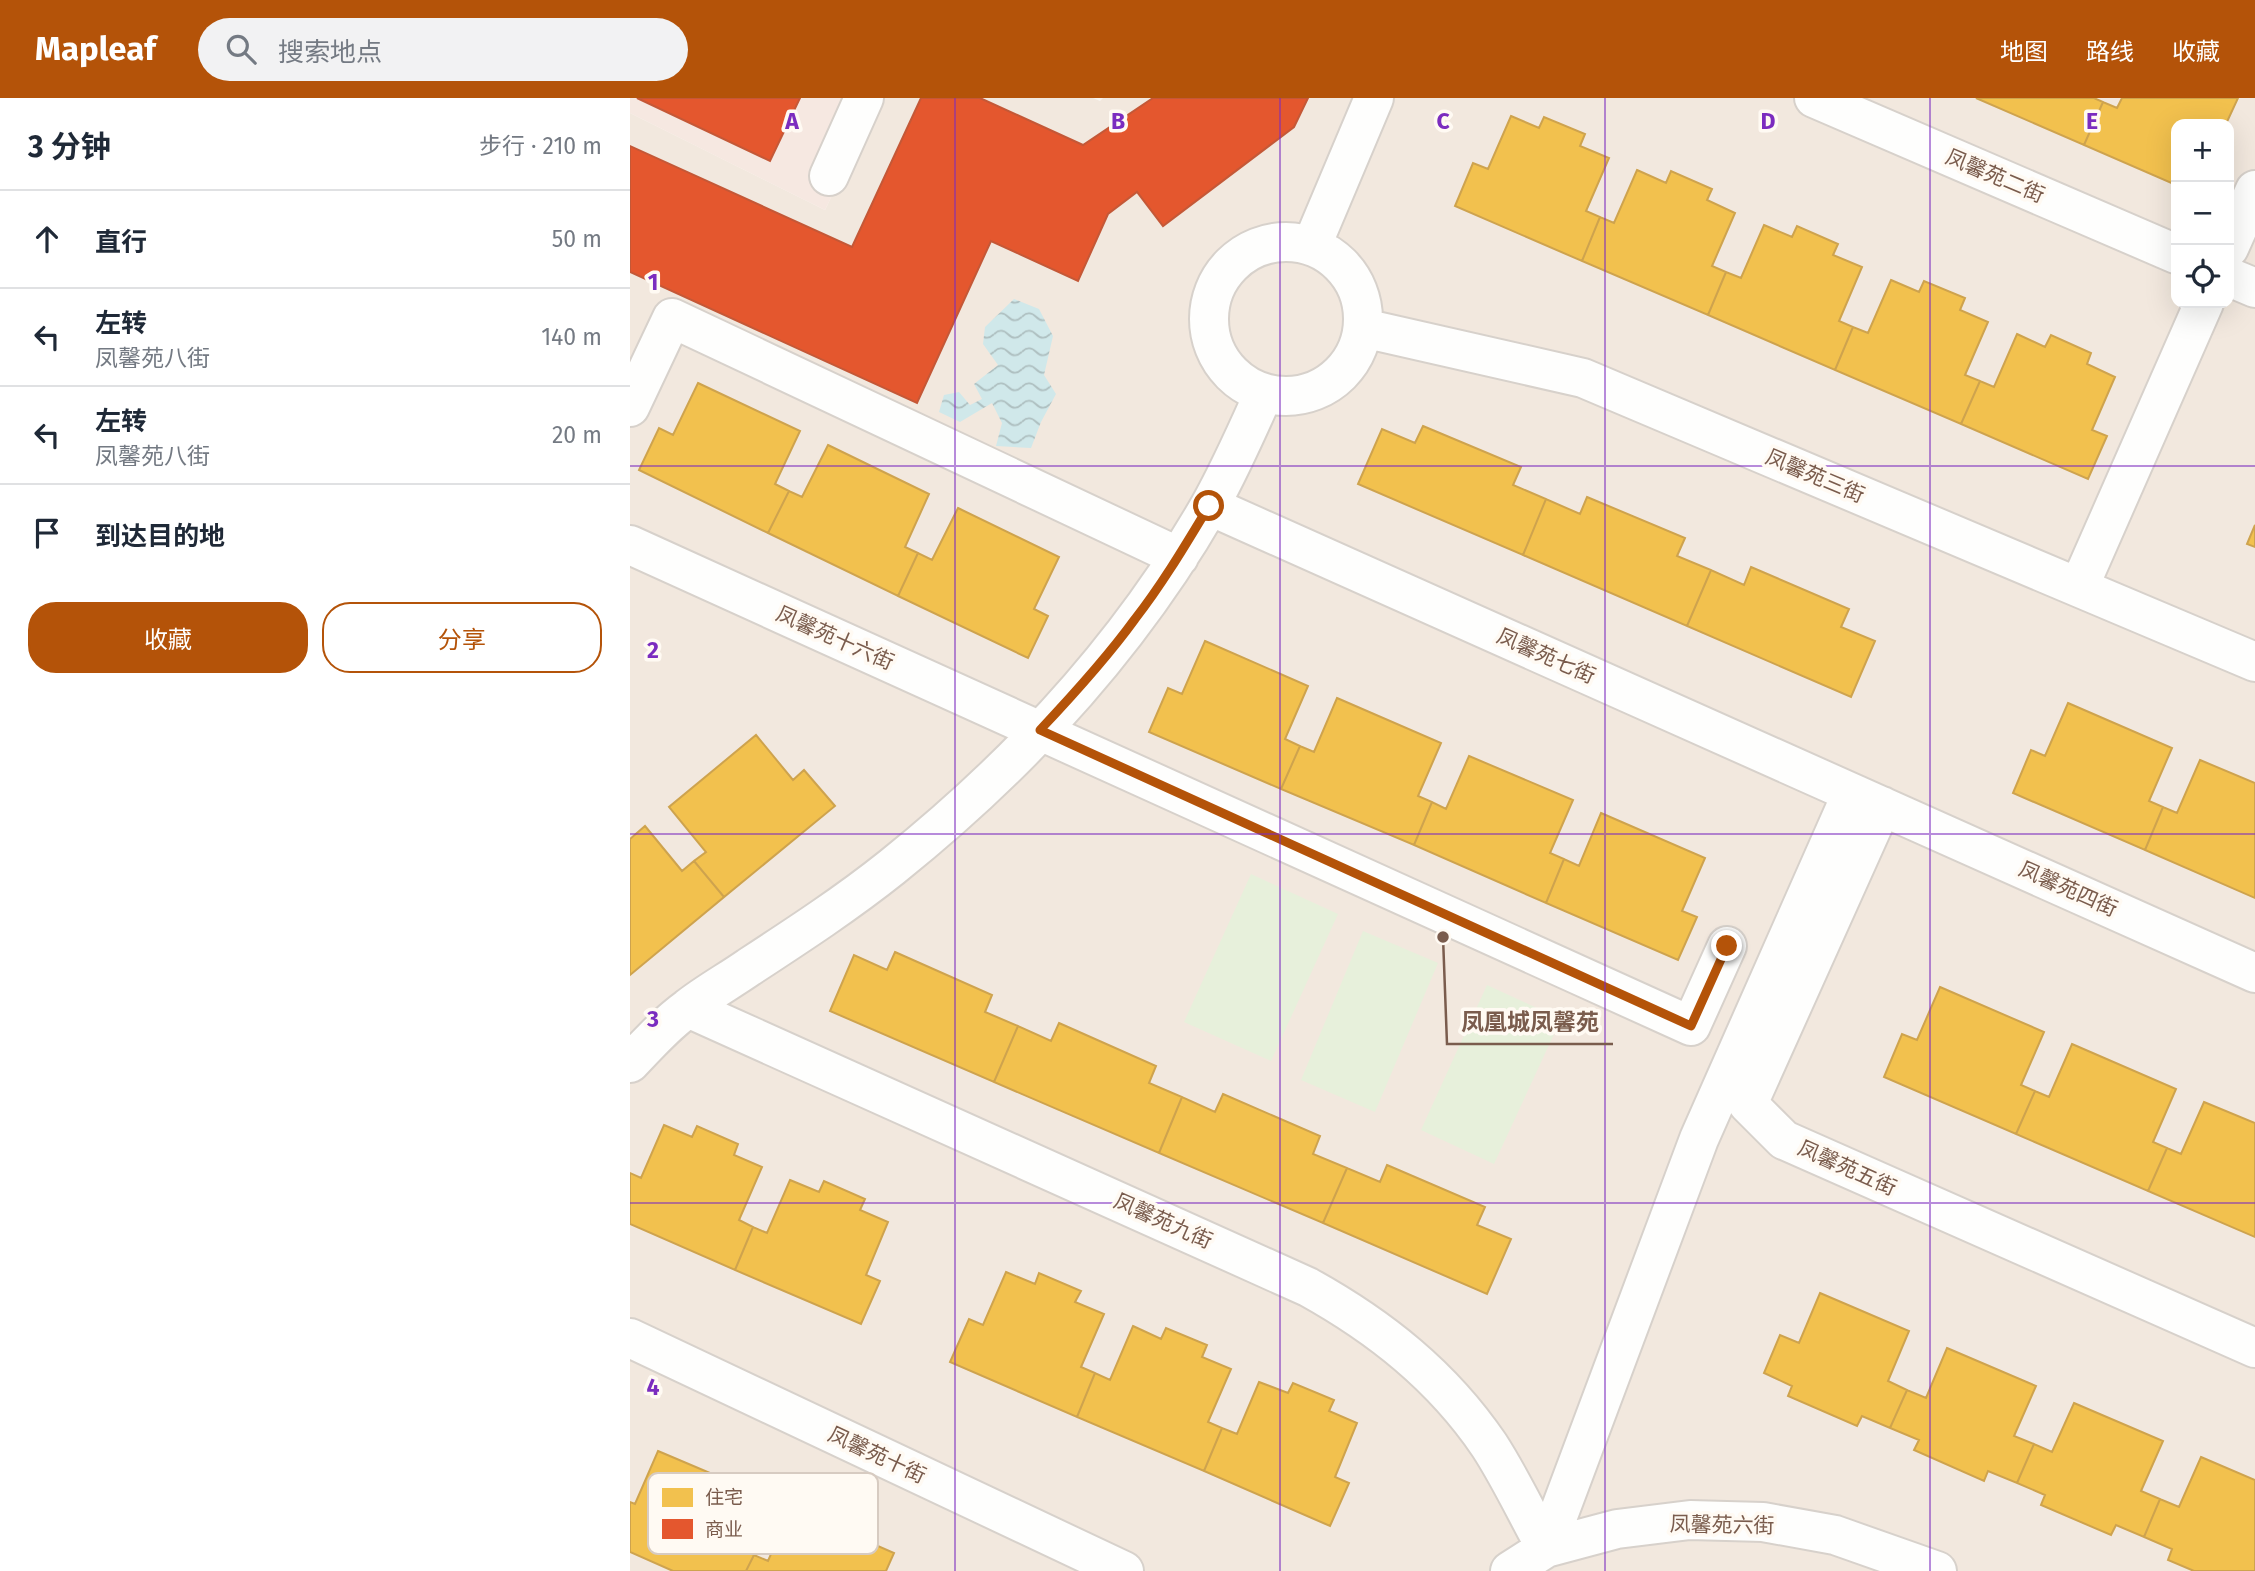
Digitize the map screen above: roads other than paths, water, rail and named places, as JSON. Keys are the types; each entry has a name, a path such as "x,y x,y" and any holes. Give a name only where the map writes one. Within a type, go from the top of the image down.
{"street":[{"path":"828,176 864,98"},
{"path":"1312,245 1374,98"},
{"name":"凤馨苑二街","path":"1814,98 2171,252"},
{"path":"2230,245 2255,190"},
{"path":"1286,241 1312,245 1332,256 1348,272 1360,292 1364,318 1360,344 1347,367 1328,385 1303,395 1276,396 1264,393 1251,388 1230,373 1215,352 1208,327 1209,301 1220,276 1237,257 1260,245 1286,241"},
{"path":"2234,279 2255,288"},
{"path":"2079,587 2202,308"},
{"path":"630,407 672,318 1179,557"},
{"name":"凤馨苑三街","path":"1363,328 1583,378 2255,662"},
{"path":"630,1063 657,1034 688,1008 808,928 892,867 971,799 1040,730 1090,676 1179,557 1209,506 1264,393"},
{"name":"凤馨苑七街","path":"1209,506 1867,799"},
{"name":"凤馨苑十六街","path":"630,545 1691,1026 1727,946"},
{"path":"1546,1548 1699,1139 1867,799"},
{"name":"凤馨苑四街","path":"1867,799 2255,973"},
{"name":"凤馨苑五街","path":"1867,799 1748,1104 1784,1140 2255,1348"},
{"name":"凤馨苑九街","path":"688,1008 1296,1281 1344,1307 1410,1355 1466,1414 1490,1447 1546,1548"},
{"name":"凤馨苑十街","path":"630,1338 1124,1571"},
{"name":"凤馨苑六街","path":"1510,1571 1546,1548 1617,1529 1690,1520 1763,1522 1835,1535 1937,1571"}],"water":[{"path":"1014,299 1039,309 1053,336 1044,375 1056,394 1031,448 996,446 1002,423 992,403 960,422 939,412 944,395 959,392 970,405 982,399 974,384 998,365 983,344 985,327"}],"place":[{"name":"凤凰城凤馨苑","path":"1443,937"}]}
